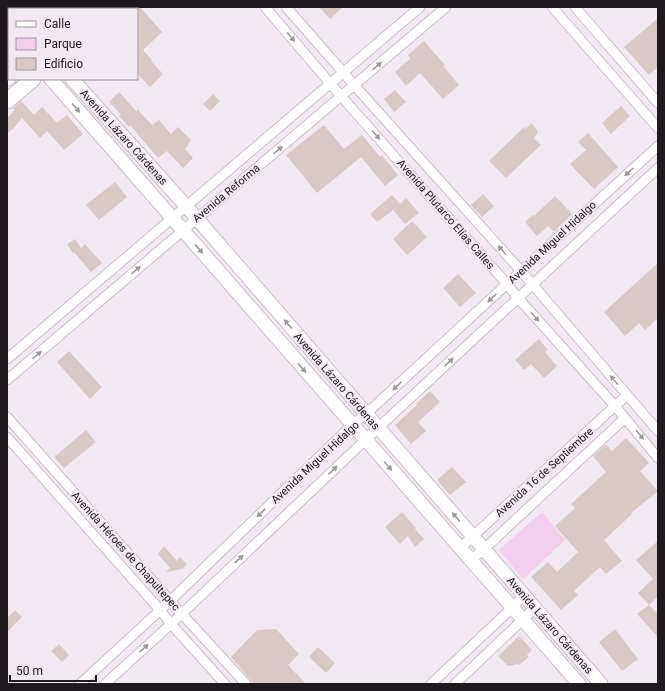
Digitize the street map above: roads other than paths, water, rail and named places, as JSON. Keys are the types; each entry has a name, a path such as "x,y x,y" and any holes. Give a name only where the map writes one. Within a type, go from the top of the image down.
{"main road":[{"path":"7,101 32,80"},
{"name":"Avenida Lázaro Cárdenas","path":"52,80 579,684"},
{"name":"Avenida Lázaro Cárdenas","path":"73,80 186,206 601,684"}],"street":[{"name":"Avenida Plutarco Elías Calles","path":"265,7 518,298 615,406 658,458"},
{"name":"Avenida Plutarco Elías Calles","path":"286,7 354,85 521,270 658,431"},
{"name":"Avenida Reforma","path":"7,359 420,7"},
{"name":"Avenida Reforma","path":"7,380 446,7"},
{"path":"552,7 658,128"},
{"path":"575,7 658,103"},
{"name":"Avenida Miguel Hidalgo","path":"80,684 170,601 352,425 366,414 521,270 658,146"},
{"name":"Avenida Miguel Hidalgo","path":"105,684 658,168"},
{"path":"583,214 594,227"},
{"name":"Avenida 16 de Septiembre","path":"460,548 627,395"},
{"name":"Avenida Héroes de Chapultepec","path":"7,417 170,601 246,684"},
{"name":"Avenida 16 de Septiembre","path":"471,560 625,418"},
{"name":"Avenida Héroes de Chapultepec","path":"7,437 225,684"},
{"path":"431,684 524,596"},
{"path":"455,684 535,608"}]}
